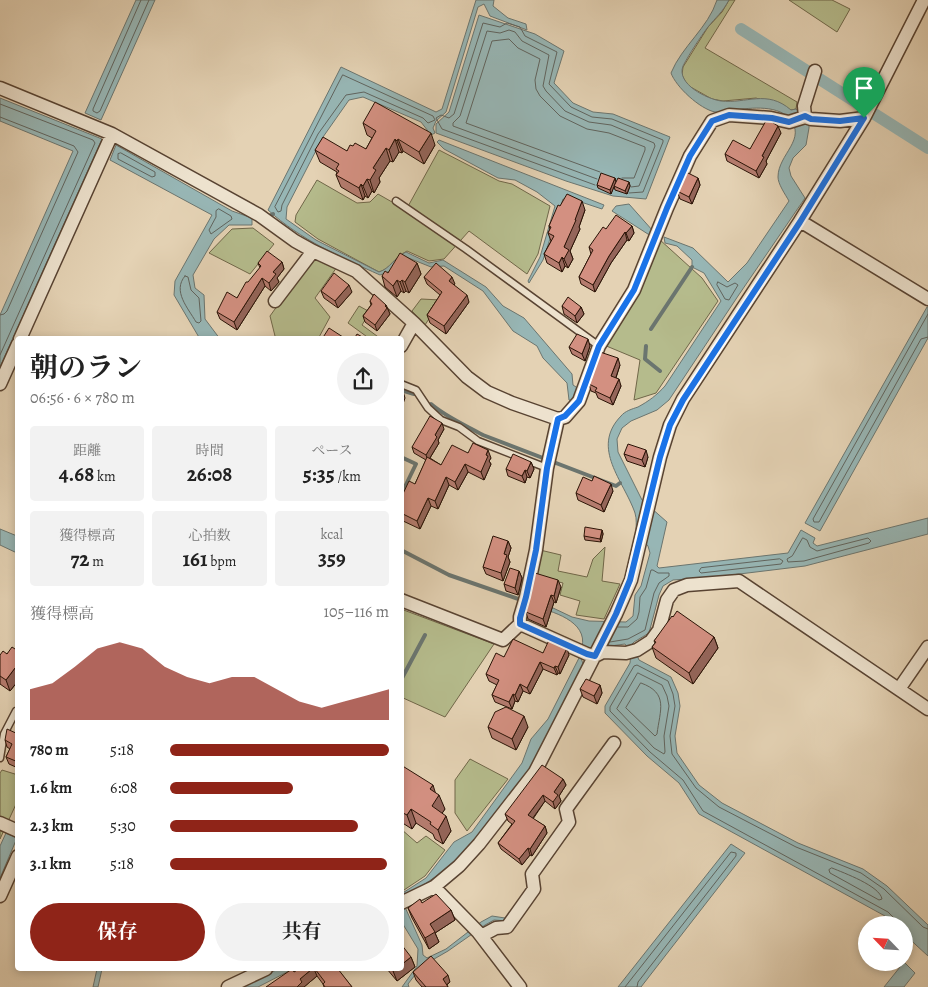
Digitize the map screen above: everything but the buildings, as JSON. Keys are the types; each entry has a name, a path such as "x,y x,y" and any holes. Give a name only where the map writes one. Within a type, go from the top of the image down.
{"street":[{"path":"404,902 434,887 459,866 479,844 535,772 588,654 616,614 630,580 648,501 668,433 683,400 800,222 864,118 924,0"},
{"path":"805,116 804,106 813,76"},
{"path":"0,88 112,134 264,218 295,241 356,271 414,323 467,377 487,392 558,419 565,416 579,401 599,346 634,290 690,156 712,121 729,115 772,118 789,122 805,116 811,119 840,121 864,118"},
{"path":"21,336 112,134"},
{"path":"800,222 928,299"},
{"path":"274,301 313,251"},
{"path":"404,341 414,323"},
{"path":"0,384 15,351"},
{"path":"404,601 503,640 520,624 536,550 548,463 558,419"},
{"path":"520,624 588,654 631,651 651,641 660,630 667,600 674,590 687,585 739,580 928,709"},
{"path":"898,689 928,647"},
{"path":"477,932 507,927 534,889 532,874 569,822 566,809 614,743"},
{"path":"0,823 15,830"},
{"path":"0,896 15,863"},
{"path":"434,887 477,932 520,987"},
{"path":"228,987 262,971"}],"lane":[{"path":"396,201 466,249 599,346"},
{"path":"404,385 416,390 428,408 441,420 458,427 478,442 548,463"},
{"path":"0,758 4,734 15,713"}],"green space":[{"path":"729,0 735,0 705,48 797,102 796,109 791,110 756,98 723,101 712,99 687,85 682,75 683,67 708,27 722,12"},
{"path":"789,0 832,0 850,9 837,32"},
{"path":"439,150 499,181 512,184 550,206 538,254 527,274 469,231 444,259 429,261 407,251 379,272 318,239 295,222 296,215 317,180 357,203 370,202 378,194 406,210"},
{"path":"253,228 274,244 250,274 209,253 232,229"},
{"path":"659,239 702,278 718,301 656,393 634,400 640,360 604,345"},
{"path":"313,256 337,267 315,298 330,317 320,336 275,336 270,316"},
{"path":"421,299 441,300 425,325 412,311"},
{"path":"359,306 370,312 362,325 377,336 366,336 348,323"},
{"path":"605,547 602,581 620,584 604,619 576,615 580,601 560,595 563,583 534,576 540,550 561,555 558,571 587,577 593,559"},
{"path":"404,610 494,644 445,717 404,698"},
{"path":"470,759 508,779 467,831 455,813 455,780"},
{"path":"2,770 15,774 15,806 0,839 0,773"},
{"path":"404,832 417,843 426,836 445,850 425,876 404,890"}],"water":[{"path":"136,0 155,0 101,120 85,113"},
{"path":"476,0 494,0 493,6 508,18 526,24 527,30 490,16 484,4 478,7 446,112 436,121 433,128 435,133 431,135 421,122 363,97 349,100 323,137 287,207 286,219 316,240 379,272 406,252 429,263 443,260 486,287 503,306 524,318 572,374 573,385 579,389 573,401 569,400 567,383 543,358 537,346 513,331 483,291 444,266 431,267 406,257 390,271 380,275 307,239 268,210 341,67 436,112 442,109"},
{"path":"717,0 729,0 705,31 685,62 682,73 684,79 694,90 715,100 765,99 773,100 791,110 796,109 809,124 809,128 806,145 793,158 789,168 791,176 805,198 669,400 657,410 631,421 622,428 617,439 618,452 642,500 667,522 657,566 659,568 788,553 801,530 815,538 813,543 817,546 928,518 928,534 805,566 673,580 663,586 649,633 632,644 639,660 671,677 678,693 680,706 675,736 677,753 699,785 722,803 798,843 863,869 887,886 928,925 928,956 913,942 913,916 885,916 699,814 679,783 647,756 605,713 605,706 630,663 628,648 625,644 588,649 582,647 580,630 574,624 558,614 532,606 551,607 572,617 589,621 626,622 633,616 635,595 641,586 650,553 648,546 636,532 635,513 612,464 609,440 612,428 623,414 646,402 665,386 721,301 704,273 692,267 692,260 677,246 665,243 664,237 693,248 728,282 747,263 789,201 780,186 778,177 782,161 794,140 794,126 789,118 777,111 761,108 718,112 709,110 702,107 683,91 671,73 713,10"},
{"path":"479,15 535,34 564,51 554,83 573,103 593,112 613,114 670,137 646,199 613,196 566,181 436,133 436,124 449,112"},
{"path":"0,98 102,139 0,367 0,315 73,151 0,121"},
{"path":"439,140 604,205 602,209 581,202 563,199 543,260 529,283 528,281 540,257 555,206 537,192 515,180 498,178 444,149 437,142"},
{"path":"116,145 232,211 252,218 252,225 229,225 214,239 193,275 195,288 204,295 205,319 218,336 198,336 174,295 175,281 212,215 110,160"},
{"path":"629,204 653,231 651,236 612,211 616,206"},
{"path":"927,307 928,338 820,531 805,523"},
{"path":"0,529 15,535 15,552 0,545"},
{"path":"580,656 584,666 536,760 480,835 453,865 404,898 404,892 426,878 454,842 472,832 522,763 531,739 548,719"},
{"path":"6,833 15,837 15,843 0,878 0,846"},
{"path":"731,844 745,853 641,987 618,987"},
{"path":"404,906 422,945 423,955 427,958 446,949 481,922 492,916 505,918 508,921 494,920 485,925 448,951 422,966 408,984 409,987 402,987 417,966 418,949 404,926"},
{"path":"97,971 102,971 98,987 93,987"},
{"path":"274,971 289,971 258,987 242,987"},
{"path":"897,971 913,971 915,973 904,987 884,987"}],"waterway":[{"path":"741,29 928,148"},
{"path":"266,218 273,214"},
{"path":"651,329 692,267"},
{"path":"646,346 645,359 660,371"},
{"path":"404,391 414,394"},
{"path":"431,404 449,417 483,435 616,486 620,483"},
{"path":"404,458 416,464 404,489"},
{"path":"404,552 449,575 524,601"},
{"path":"404,674 425,635"}],"route":[{"path":"729,115 755,116 789,122 805,116 811,119 840,121 864,118 800,222 683,400 670,425 652,482 630,580 616,614 595,656 520,624 536,550 547,468 558,419 565,416 579,401 599,346 634,290 690,156 712,121 729,115"}]}
